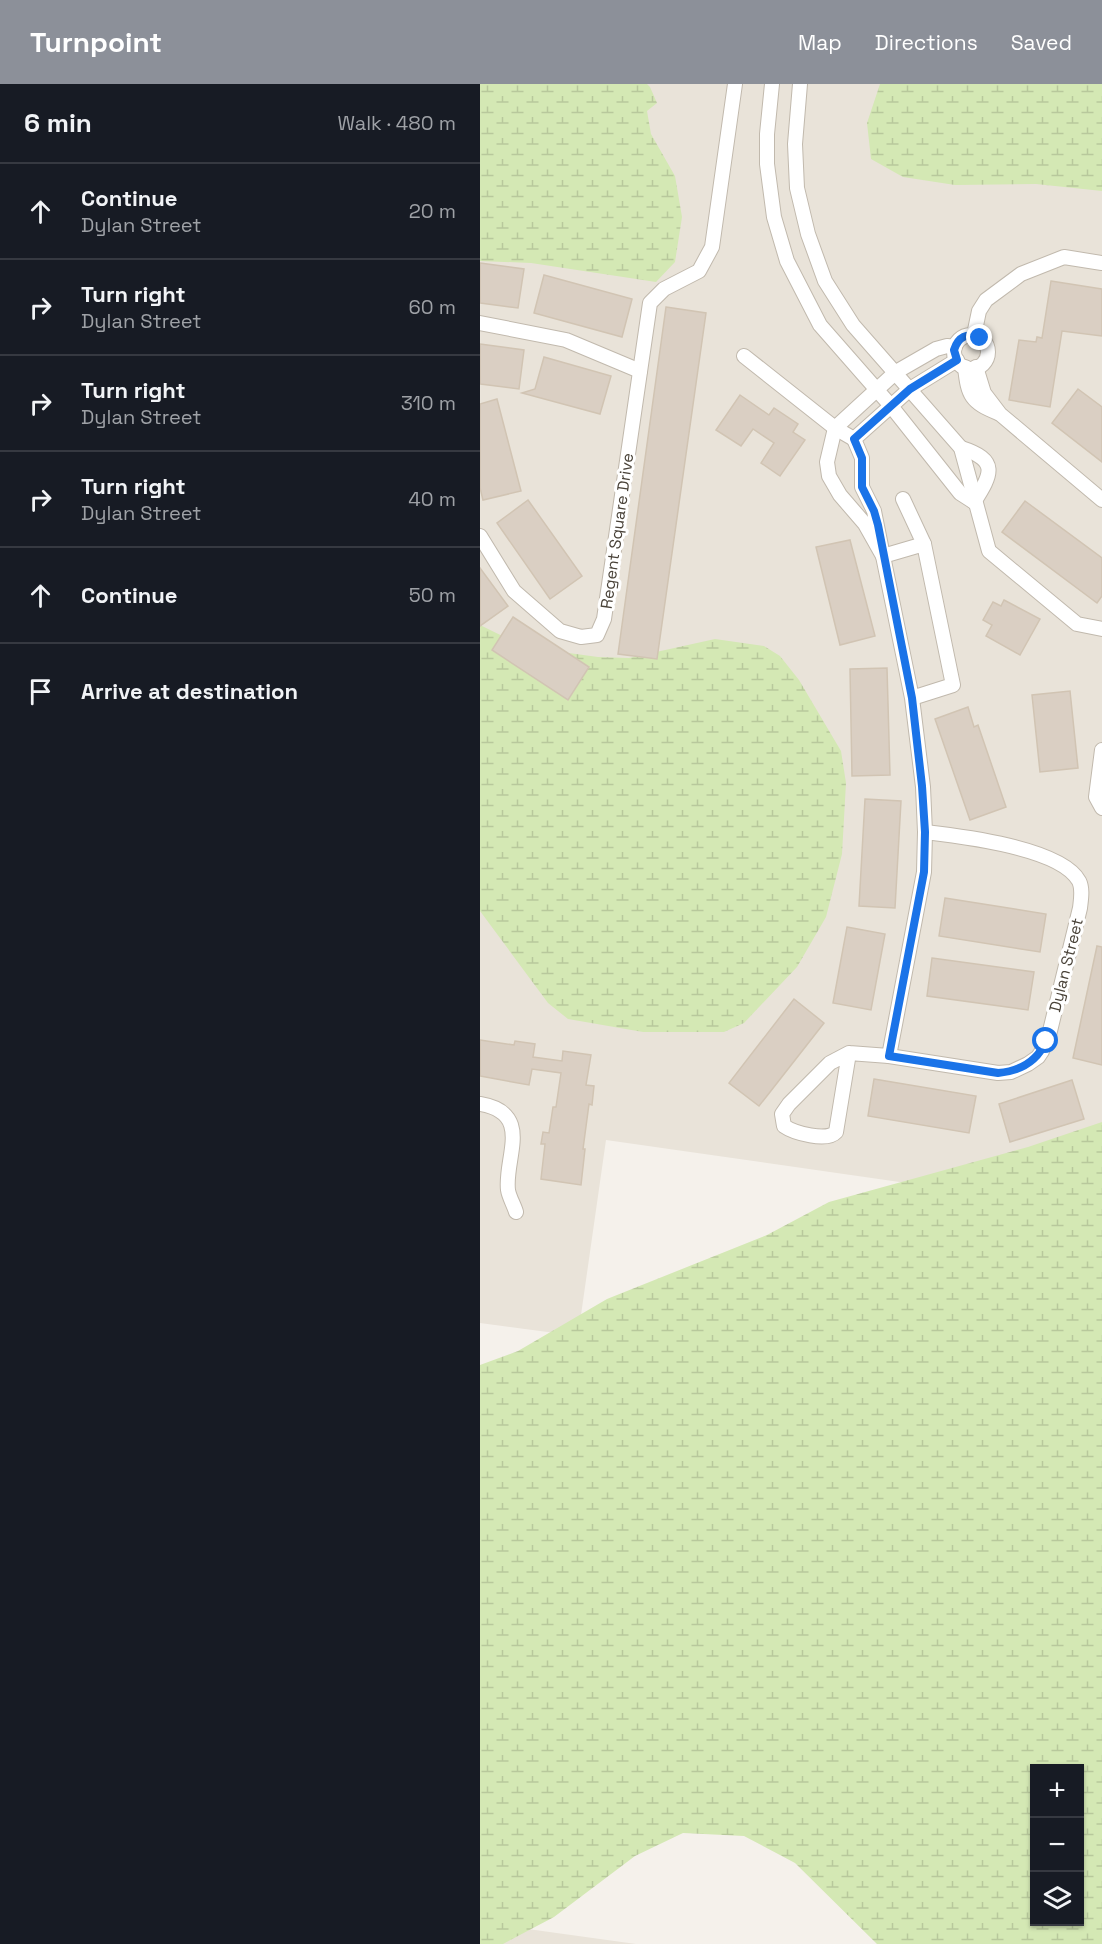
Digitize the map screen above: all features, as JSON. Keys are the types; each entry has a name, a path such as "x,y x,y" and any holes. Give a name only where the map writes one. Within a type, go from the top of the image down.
{"street":[{"name":"Regent Square Drive","path":"480,536 514,591 560,631 581,638 597,635 604,619 650,303 664,289 699,271 712,246 735,84"},
{"path":"772,84 766,134 767,164 774,217 788,261 820,325 891,406 960,492 974,502"},
{"path":"800,84 795,144 797,188 808,234 825,280 853,325 961,448 989,551 1077,624 1102,628"},
{"path":"974,335 979,310 986,300 1021,274 1064,257 1102,262"},
{"path":"480,323 566,340 640,371"},
{"path":"854,439 910,389 963,360 986,359 987,347 980,338 974,335 961,338 963,360"},
{"path":"883,556 865,524 840,495 829,476 827,462 835,428 896,372 936,349 947,346 963,360 1000,414 1102,500"},
{"path":"744,356 835,428 854,439 862,458 862,487 874,511 912,698 925,832 924,872 889,1056"},
{"path":"961,448 982,457 988,471 988,481 974,502"},
{"path":"903,499 924,543 953,685 912,698"},
{"path":"883,556 924,543"},
{"path":"1102,750 1096,797 1102,808"},
{"name":"Dylan Street","path":"849,1053 889,1056 998,1073 1011,1072 1038,1058 1049,1035 1080,908 1082,892 1077,878 1068,869 1023,848 925,832"},
{"path":"849,1053 836,1132 833,1136 794,1132 784,1126 782,1114 789,1104 830,1063 849,1053"},
{"path":"480,1104 497,1110 512,1129 513,1142 508,1190 516,1212"}],"shaded area":[{"path":"480,84 1102,84 1102,1211 606,1140 578,1336 480,1323"},
{"path":"506,1926 636,1944 503,1944"}],"green space":[{"path":"480,84 647,84 650,87 657,103 647,111 651,134 675,176 682,217 675,262 656,282 531,263 480,261"},
{"path":"880,84 1102,84 1102,191 1036,184 955,185 903,177 871,159 867,123"},
{"path":"480,625 525,647 598,657 629,658 715,639 764,646 780,656 799,680 841,751 846,783 842,854 826,917 797,967 744,1023 724,1032 643,1032 568,1019 548,1003 480,911"},
{"path":"1102,1122 1102,1944 877,1944 795,1863 744,1836 683,1833 635,1856 554,1917 503,1944 480,1944 480,1365 518,1351 607,1299 767,1235 829,1202 1028,1147"}],"building":[{"path":"480,263 524,269 518,308 480,303"},
{"path":"544,275 632,299 622,337 534,313"},
{"path":"1051,281 1102,289 1102,336 1062,331 1050,407 1009,400 1019,340 1036,342 1037,337 1042,338"},
{"path":"666,307 706,313 657,659 618,654"},
{"path":"480,344 524,350 519,389 480,384"},
{"path":"544,357 611,376 600,414 522,393 535,389"},
{"path":"1078,389 1102,407 1102,462 1052,423"},
{"path":"740,395 769,415 774,408 798,424 793,432 805,440 780,476 761,463 774,443 753,429 741,446 716,430"},
{"path":"497,399 521,491 483,500 480,488 480,404"},
{"path":"528,500 582,576 550,599 497,523"},
{"path":"1025,501 1102,558 1102,596 1097,603 1002,532"},
{"path":"850,540 875,636 840,645 816,547"},
{"path":"480,568 508,606 480,626"},
{"path":"1004,600 1040,619 1020,655 986,636 992,625 983,620 993,602 1001,606"},
{"path":"513,617 589,667 568,700 492,650"},
{"path":"887,668 890,775 852,776 850,669"},
{"path":"1070,691 1078,768 1040,772 1032,695"},
{"path":"968,707 974,727 978,725 1006,807 970,820 935,719"},
{"path":"865,799 901,801 895,908 859,906"},
{"path":"945,898 1046,914 1040,952 939,936"},
{"path":"847,927 885,934 871,1010 833,1003"},
{"path":"1097,946 1102,947 1102,1065 1073,1058"},
{"path":"932,958 1034,972 1028,1010 927,996"},
{"path":"794,999 824,1023 759,1106 729,1083"},
{"path":"480,1040 514,1045 515,1041 535,1044 533,1057 562,1061 563,1051 591,1055 586,1085 594,1086 592,1105 589,1104 583,1149 585,1149 581,1185 541,1179 545,1144 541,1144 543,1132 549,1133 561,1073 532,1069 529,1085 480,1076"},
{"path":"874,1079 976,1096 969,1133 868,1116"},
{"path":"1072,1080 1084,1119 1010,1142 999,1104"}],"route":[{"path":"980,338 967,335 961,338 954,350 957,360 910,389 854,439 862,458 862,487 878,525 912,698 918,741 925,832 924,872 889,1056 998,1073 1011,1072 1038,1058 1046,1041"}]}
